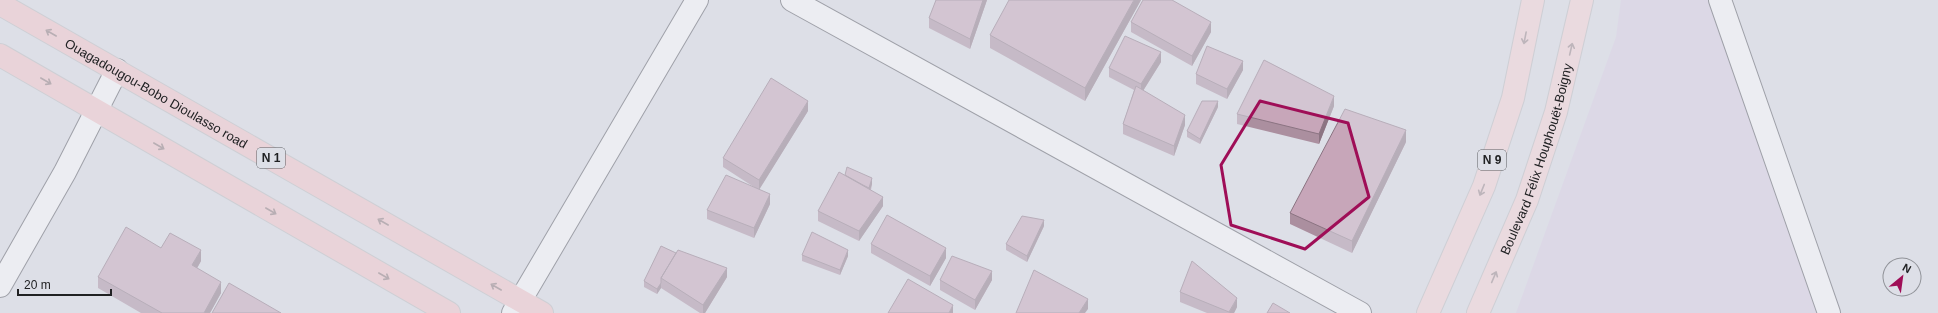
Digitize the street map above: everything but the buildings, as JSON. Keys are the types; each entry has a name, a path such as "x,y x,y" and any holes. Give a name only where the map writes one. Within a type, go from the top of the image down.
{"highway":[{"name":"Ouagadougou-Bobo Dioulasso road","path":"0,4 116,70 516,307 542,313"},
{"path":"0,55 448,313"}],"main road":[{"name":"N 9","path":"1428,313 1484,186 1513,98 1533,0"},
{"name":"Boulevard Félix Houphouët-Boigny","path":"1478,313 1527,200 1556,112 1578,1"}],"street":[{"path":"516,307 697,0"},
{"path":"792,0 1360,313"},
{"path":"1720,0 1829,313"},
{"path":"0,286 65,172 116,70"}],"highlighted area":[{"path":"1260,101 1348,123 1369,197 1305,249 1231,225 1221,165"}],"shaded area":[{"path":"1621,0 1720,0 1829,313 1516,313 1616,37"}]}
